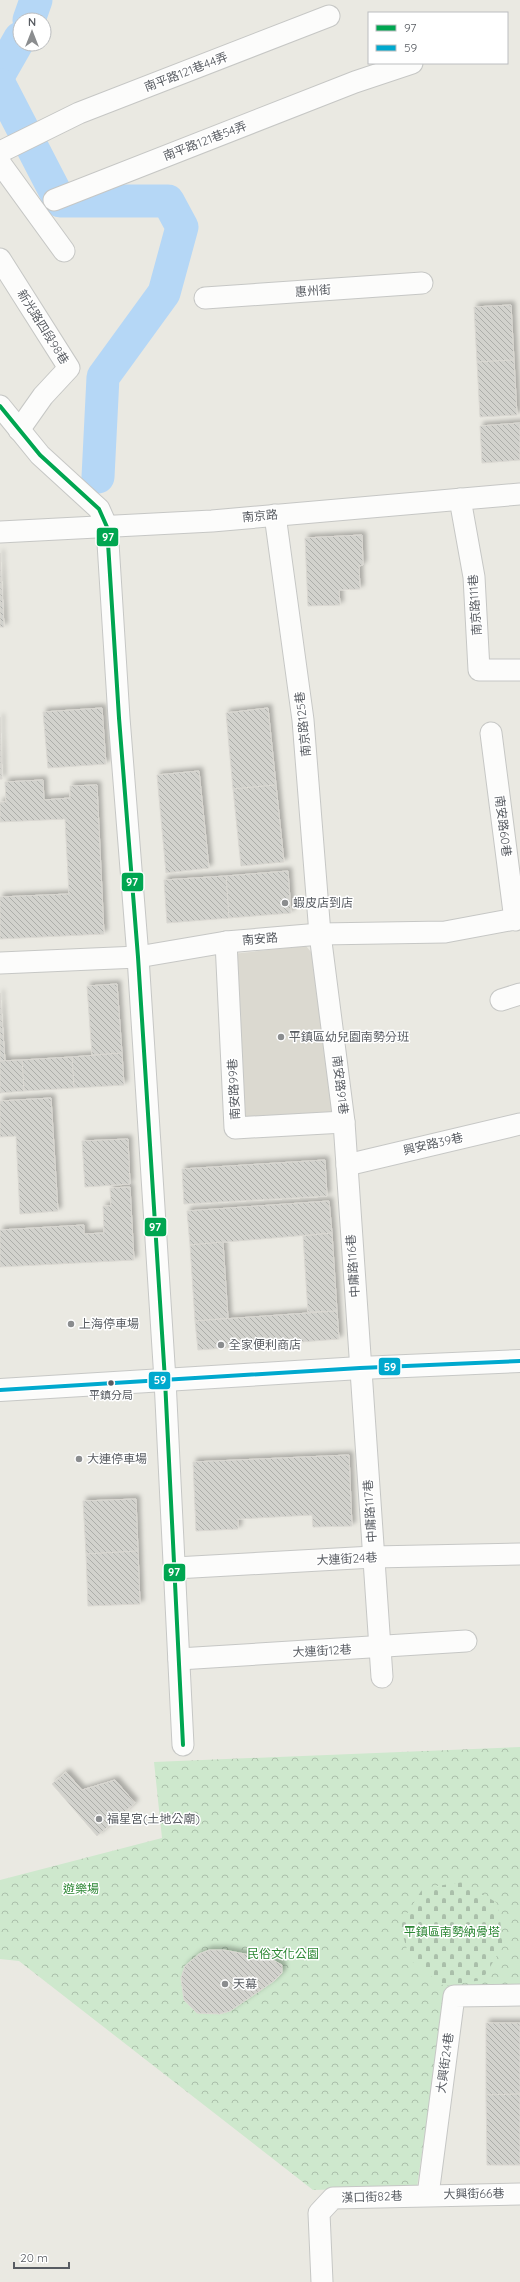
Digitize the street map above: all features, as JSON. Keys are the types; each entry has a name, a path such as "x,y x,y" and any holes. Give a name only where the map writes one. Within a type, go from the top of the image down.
{"street":[{"name":"南平路121巷44弄","path":"2,155 79,113 329,16"},
{"name":"南平路121巷54弄","path":"54,200 355,82 409,64"},
{"path":"2,155 64,251"},
{"name":"新光路四段98巷","path":"0,259 70,368 43,396 19,430"},
{"name":"惠州街","path":"205,298 422,283"},
{"path":"0,406 40,455 99,509 107,527 119,718 138,957 165,1380 183,1745"},
{"name":"南京路","path":"0,532 107,527 275,515 520,494"},
{"name":"南京路111巷","path":"460,499 474,576 479,670 520,670"},
{"name":"南京路125巷","path":"275,515 303,720 320,934"},
{"name":"南安路60巷","path":"491,733 518,919"},
{"name":"南安路","path":"0,963 138,957 226,942 320,934 445,932 518,919"},
{"name":"南安路91巷","path":"320,934 344,1122 347,1165"},
{"name":"南安路99巷","path":"226,942 235,1128 344,1122"},
{"name":"興安路39巷","path":"347,1165 520,1124"},
{"name":"中庸路116巷","path":"347,1165 360,1368"},
{"path":"0,1390 360,1368 520,1361"},
{"name":"中庸路117巷","path":"360,1368 382,1677"},
{"name":"大連街24巷","path":"175,1568 373,1557 520,1554"},
{"name":"大連街12巷","path":"179,1659 466,1641"},
{"name":"大興街24巷","path":"428,2195 454,1996 520,1995"},
{"name":"大興街66巷","path":"428,2195 520,2194"},
{"name":"漢口街82巷","path":"322,2282 319,2213 333,2198 428,2195"}],"shaded area":[{"name":"平鎮區幼兒園南勢分班","path":"306,946 317,959 333,1115 243,1125 232,954"}],"green space":[{"name":"民俗文化公園","path":"520,1747 520,1987 446,1989 417,2187 313,2190 19,1961 0,1959 0,1880 162,1838 154,1762"},
{"name":"平鎮區南勢納骨塔","path":"464,1882 497,1903 504,1944 482,1980 444,1986 410,1960 400,1925 423,1888"}],"building":[{"path":"511,305 514,360 477,362 474,307"},
{"path":"514,360 517,415 480,417 477,362"},
{"path":"520,423 520,460 482,463 480,426"},
{"path":"362,535 363,565 359,566 360,589 339,590 340,605 308,606 305,538"},
{"path":"0,553 4,627 0,627"},
{"path":"102,708 106,764 48,768 43,712"},
{"path":"268,708 276,785 233,789 226,713"},
{"path":"0,717 2,779 0,779"},
{"path":"199,771 209,868 166,873 157,775"},
{"path":"43,780 44,800 70,798 70,786 97,785 104,934 0,939 0,897 69,894 65,819 0,822 0,802 6,802 5,782"},
{"path":"276,785 284,862 241,866 233,789"},
{"path":"288,871 291,913 229,918 226,876"},
{"path":"226,876 229,918 167,923 164,880"},
{"path":"117,984 122,1053 92,1055 87,986"},
{"path":"0,993 5,1061 0,1061"},
{"path":"122,1053 124,1085 74,1088 72,1057"},
{"path":"72,1057 74,1088 24,1091 22,1060"},
{"path":"22,1060 24,1091 0,1093 0,1061"},
{"path":"51,1098 58,1211 20,1214 16,1136 0,1137 0,1101"},
{"path":"128,1139 130,1184 85,1187 82,1141"},
{"path":"325,1160 327,1196 184,1204 182,1169"},
{"path":"130,1187 134,1260 0,1267 0,1230 84,1225 84,1234 104,1233 103,1206 111,1206 110,1188"},
{"path":"329,1201 332,1233 190,1245 187,1211"},
{"path":"332,1233 337,1311 308,1312 303,1236"},
{"path":"223,1242 228,1318 195,1321 190,1245"},
{"path":"337,1311 339,1339 198,1350 195,1321"},
{"path":"349,1455 352,1526 313,1527 312,1515 238,1519 238,1529 196,1531 193,1462"},
{"path":"136,1499 138,1551 86,1554 83,1501"},
{"path":"138,1551 140,1604 88,1606 86,1554"},
{"name":"福星宮(土地公廟)","path":"66,1772 82,1790 115,1780 135,1803 97,1836 52,1784"},
{"name":"天幕","path":"209,1950 224,1950 271,1959 282,1965 282,1973 274,1981 230,2011 220,2014 197,2013 184,2000 181,1978 185,1966 199,1954"},
{"path":"486,2023 520,2023 520,2094 486,2095"},
{"path":"520,2094 520,2165 487,2165 486,2095"}],"waterway":[{"path":"32,12 36,0"},
{"path":"0,73 12,52"},
{"path":"0,85 60,201 168,201 182,227 164,293 103,377 98,477"}],"transit line":[{"name":"97","path":"0,406 40,455 99,509 107,527 119,718 138,957 165,1380 183,1745"},
{"name":"59","path":"0,1390 360,1368 520,1361"}],"place":[{"name":"蝦皮店到店","path":"285,903"},
{"name":"平鎮區幼兒園南勢分班","path":"281,1037"},
{"name":"上海停車場","path":"71,1324"},
{"name":"全家便利商店","path":"221,1345"},
{"name":"平鎮分局","path":"111,1383"},
{"name":"大連停車場","path":"79,1459"},
{"name":"福星宮(土地公廟)","path":"99,1819"},
{"name":"天幕","path":"225,1984"}],"park label":[{"name":"遊樂場","path":"81,1889"}]}
